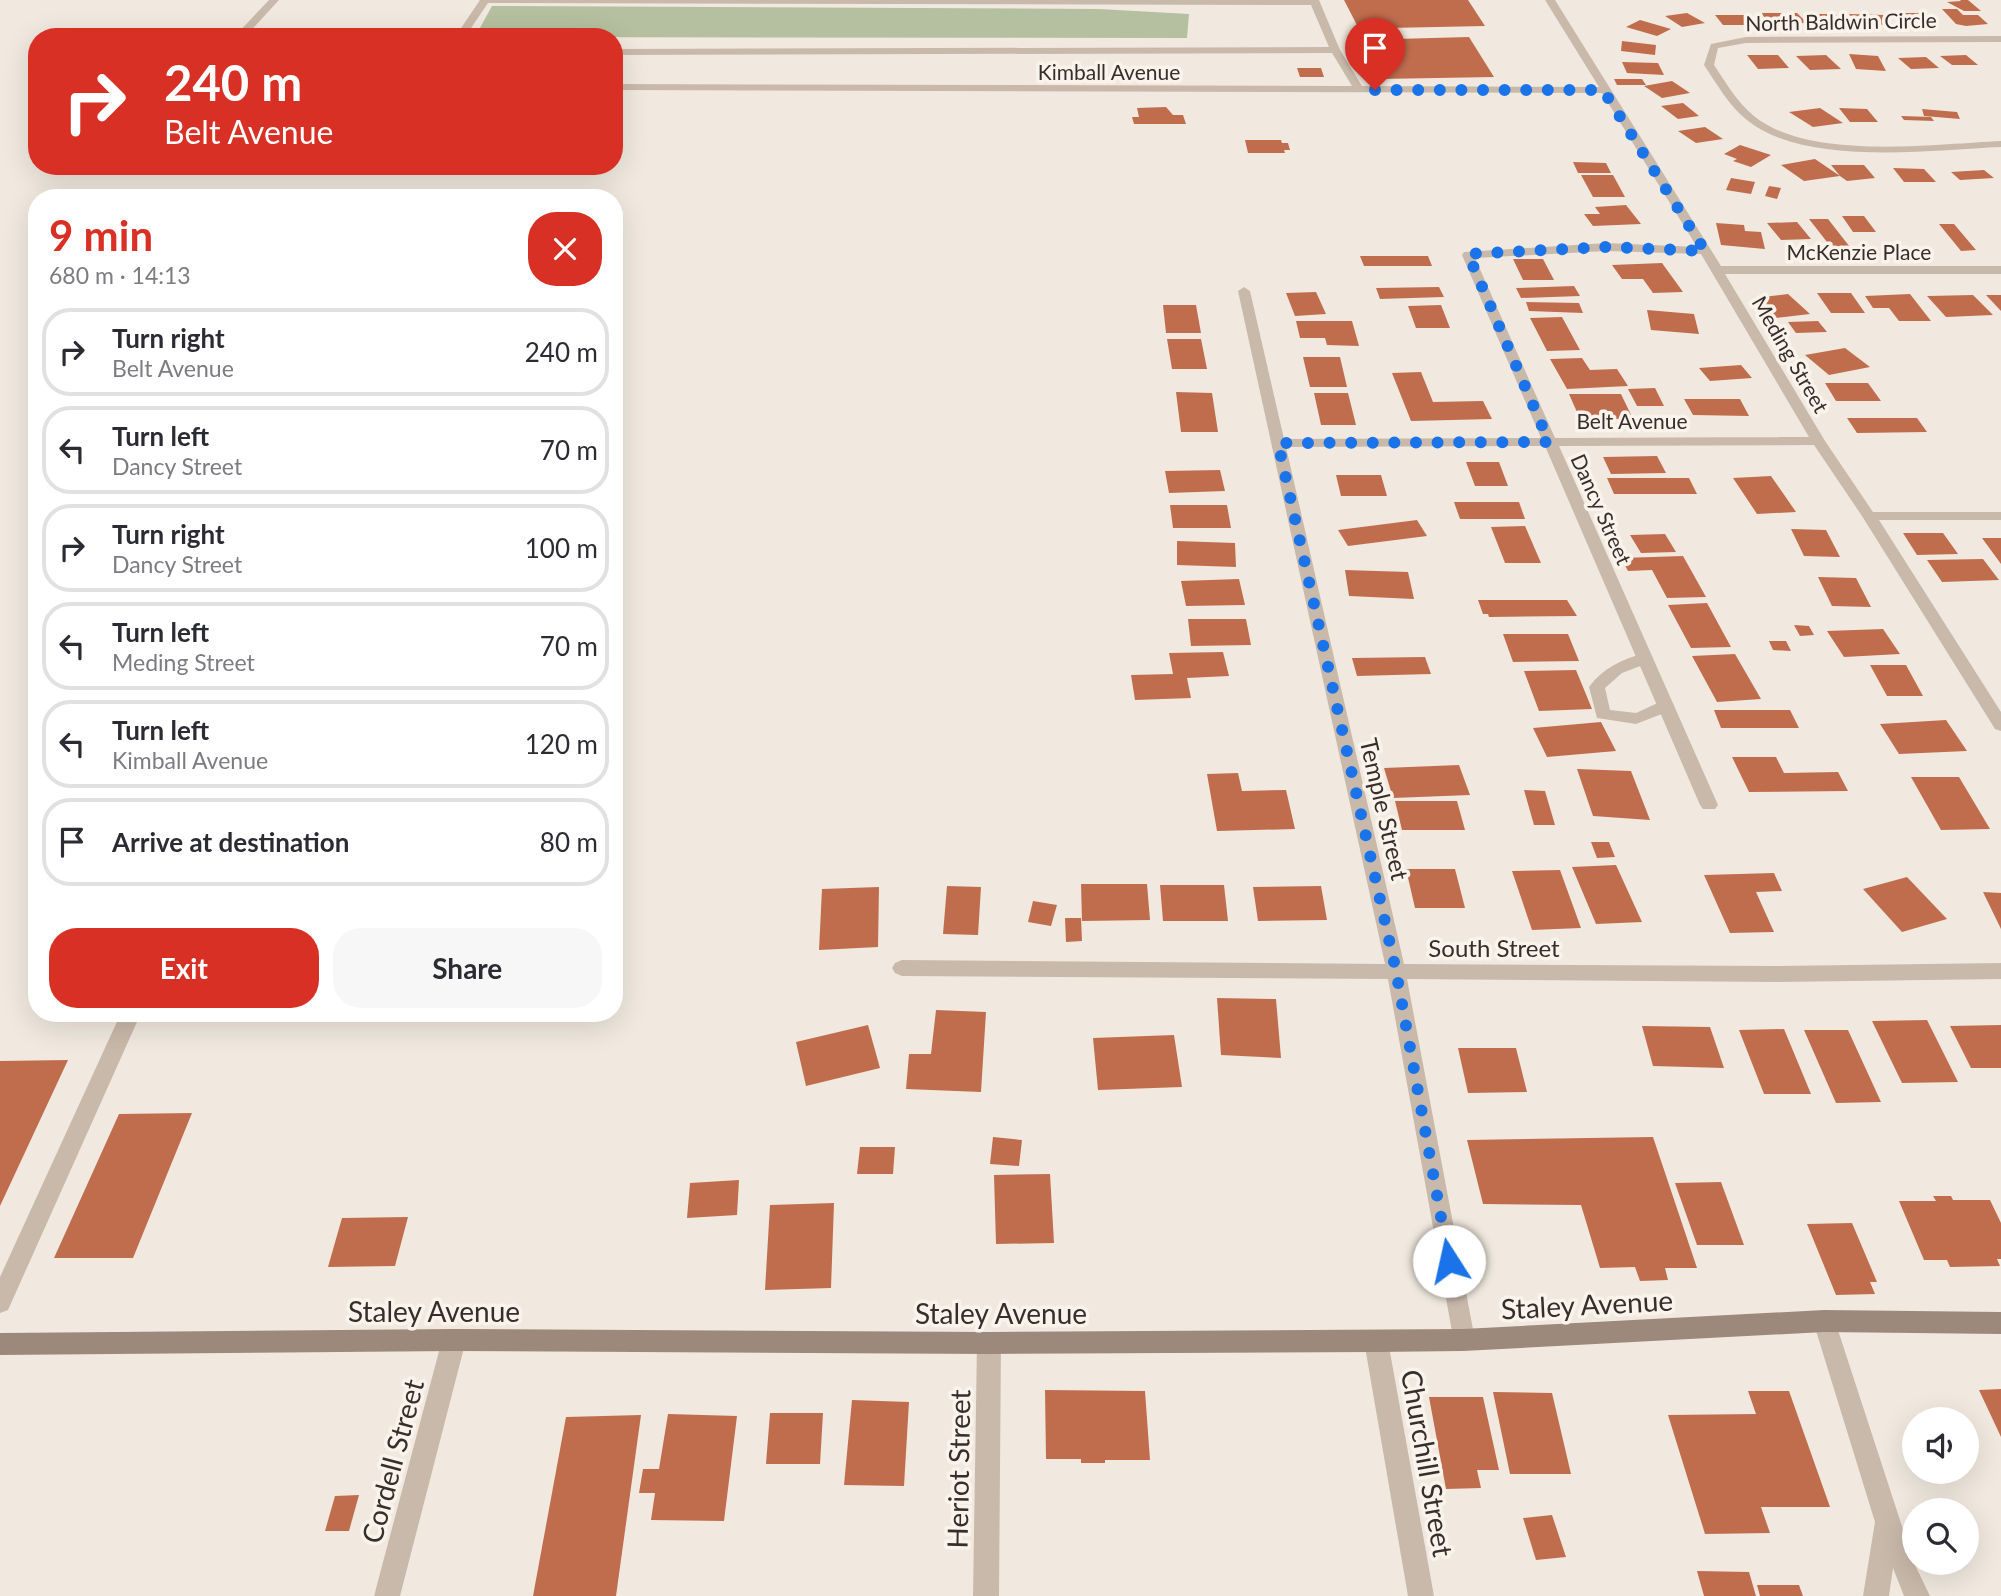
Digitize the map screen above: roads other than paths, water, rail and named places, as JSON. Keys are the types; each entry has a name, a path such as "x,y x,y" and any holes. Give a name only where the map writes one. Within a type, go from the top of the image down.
{"street":[{"path":"248,28 274,0"},
{"path":"466,28 485,0 1314,1 1335,50 1359,90"},
{"name":"Meding Street","path":"1550,0 1603,90 1717,270 1818,441 1998,716"},
{"name":"North Baldwin Circle","path":"2001,39 1746,40 1714,46 1709,65 1740,108 1756,123 1782,136 1819,146 1852,149 2001,144"},
{"path":"623,52 1335,50"},
{"name":"Kimball Avenue","path":"623,86 1603,90"},
{"name":"Dancy Street","path":"1705,251 1606,247 1468,254 1709,805"},
{"name":"McKenzie Place","path":"1717,270 2001,270"},
{"name":"Temple Street","path":"1244,291 1396,971 1463,1340"},
{"name":"Belt Avenue","path":"1278,443 1818,441"},
{"path":"1869,516 2001,516"},
{"path":"1645,658 1616,669 1597,687 1603,714 1630,721 1643,719 1666,706"},
{"name":"South Street","path":"902,968 1778,974 2001,971"},
{"path":"0,1302 127,1022"},
{"path":"1824,1321 1888,1522 1917,1596"},
{"name":"Staley Avenue","path":"0,1344 454,1340 989,1343 1376,1341 1463,1340 1824,1321 2001,1323"},
{"name":"Cordell Street","path":"387,1596 454,1340"},
{"name":"Churchill Street","path":"1376,1341 1421,1596"},
{"name":"Heriot Street","path":"986,1596 989,1343"},
{"path":"1876,1596 1888,1522"}]}
